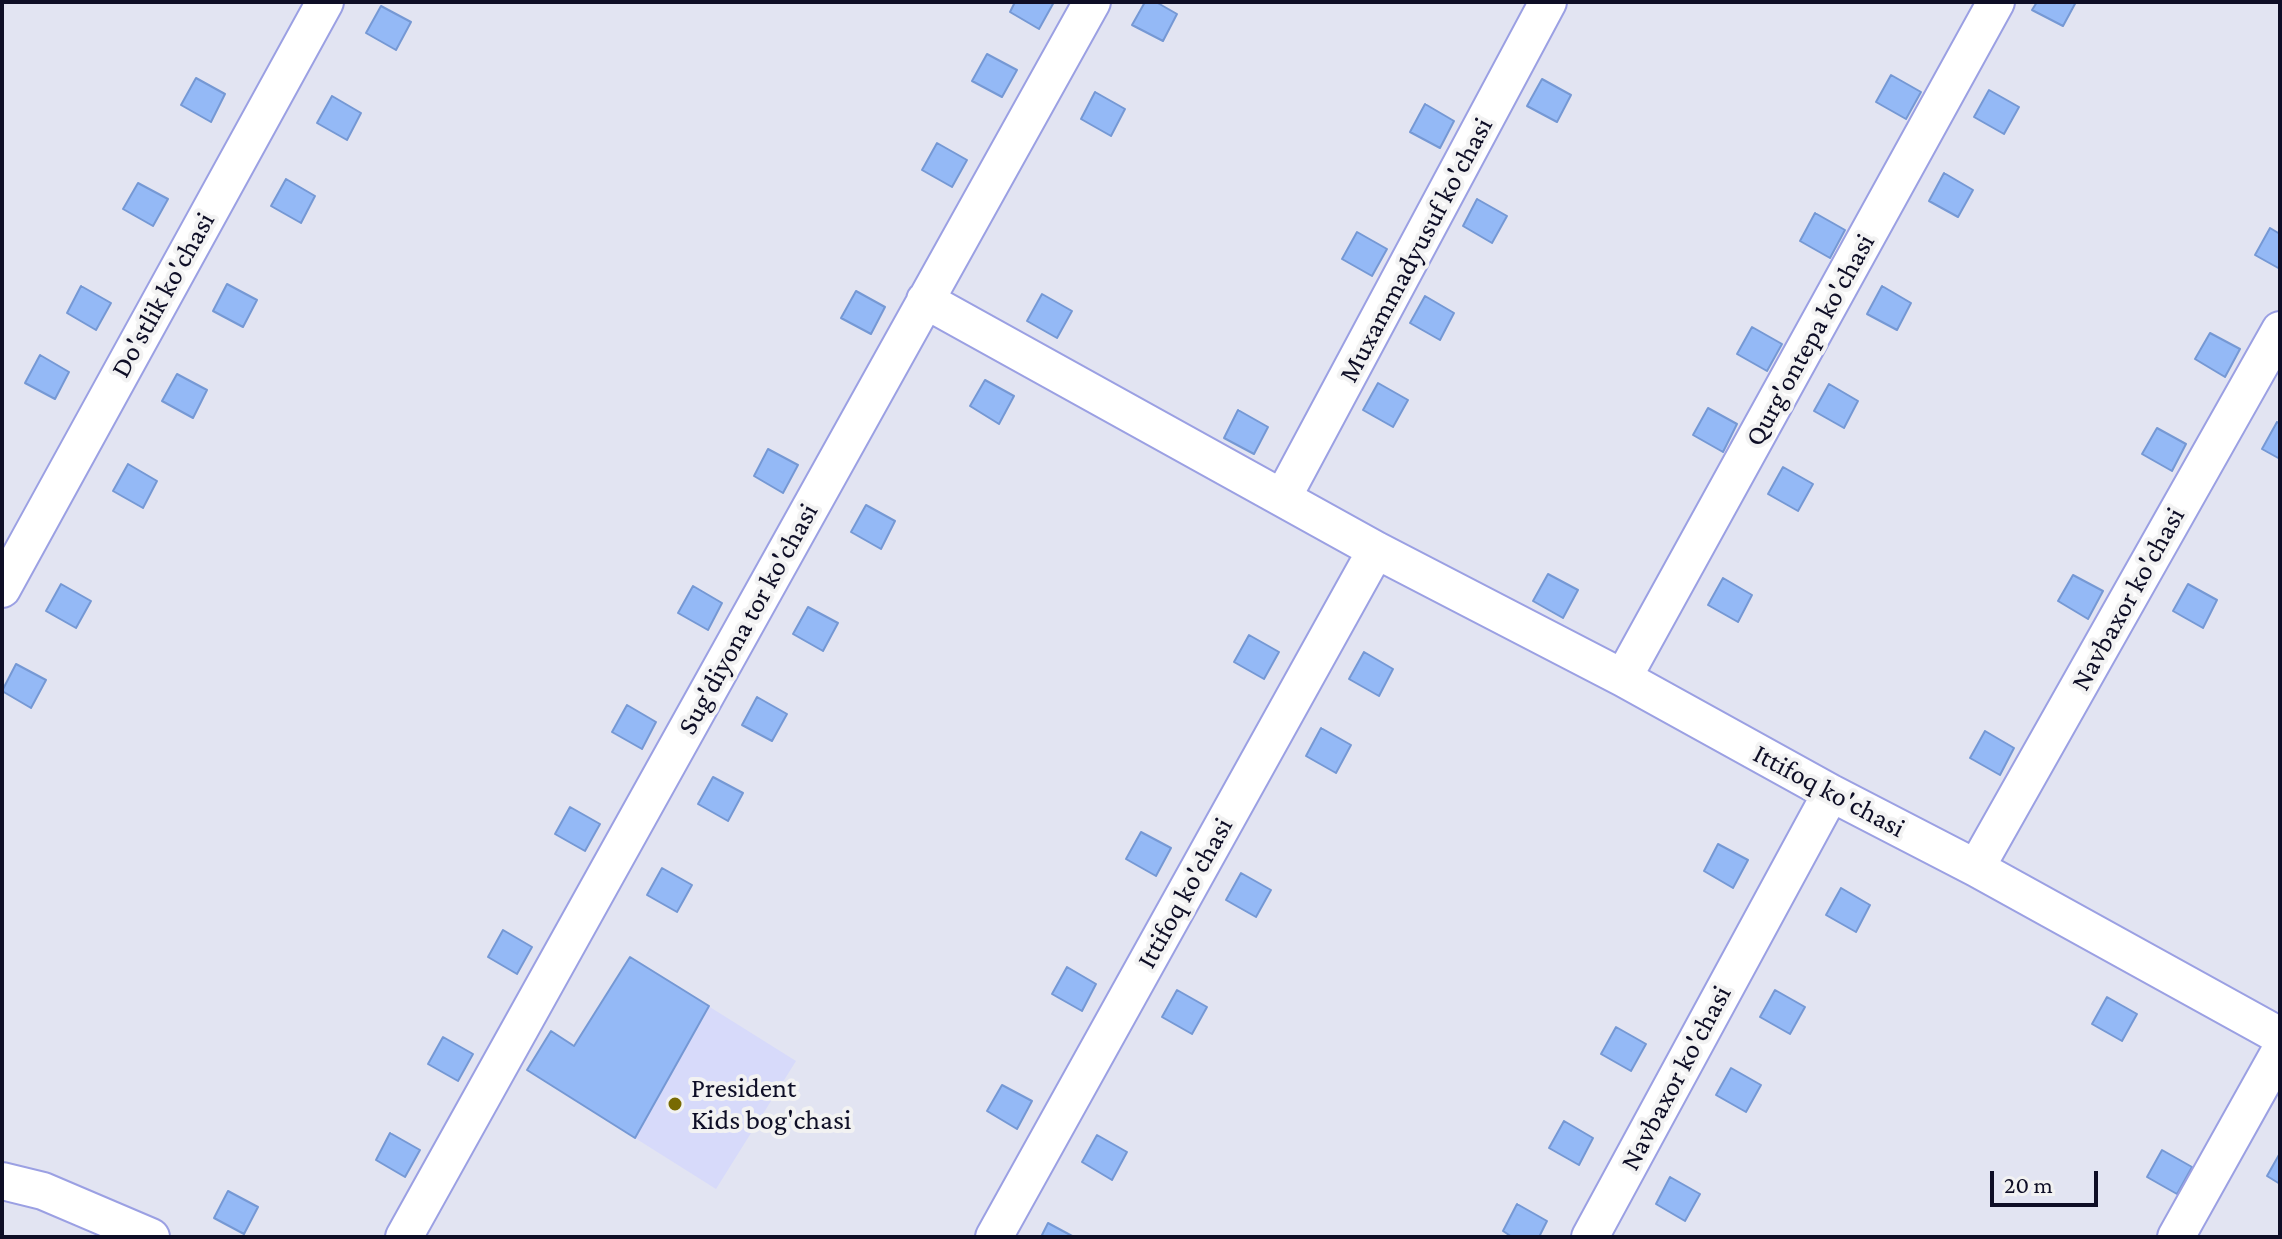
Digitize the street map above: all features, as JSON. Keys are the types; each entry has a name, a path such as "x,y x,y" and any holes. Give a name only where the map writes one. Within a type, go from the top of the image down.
{"street":[{"name":"Do'stlik ko'chasi","path":"2,589 325,2"},
{"name":"Sug'diyona tor ko'chasi","path":"404,1237 1092,2"},
{"name":"Muxammadyusuf ko'chasi","path":"1283,497 1548,2"},
{"name":"Qurg'ontepa ko'chasi","path":"1623,678 1996,2"},
{"name":"Ittifoq ko'chasi","path":"925,300 1376,550 1623,678 2280,1036"},
{"name":"Navbaxor ko'chasi","path":"1976,868 2280,330"},
{"name":"Ittifoq ko'chasi","path":"994,1237 1376,550"},
{"name":"Navbaxor ko'chasi","path":"1590,1237 1831,793"},
{"path":"2176,1237 2280,1051"},
{"path":"2,1181 43,1191 151,1237"}],"shaded area":[{"name":"President Kids bog'chasi","path":"630,957 796,1061 716,1189 527,1070 575,1046"}],"building":[{"path":"1015,2 1054,2 1039,29 1010,12"},
{"path":"1145,2 1156,2 1177,14 1163,41 1132,25"},
{"path":"2037,2 2076,2 2063,26 2032,10"},
{"path":"381,6 411,22 396,50 366,33"},
{"path":"987,54 1017,70 1002,97 972,81"},
{"path":"1891,75 1921,92 1906,119 1876,102"},
{"path":"196,78 225,94 211,122 181,105"},
{"path":"1542,79 1571,95 1557,122 1527,106"},
{"path":"1989,90 2019,107 2004,134 1974,117"},
{"path":"1095,92 1125,109 1111,136 1081,119"},
{"path":"332,96 361,113 347,140 317,123"},
{"path":"1425,104 1454,121 1440,148 1410,132"},
{"path":"937,143 967,160 952,187 922,170"},
{"path":"1944,173 1973,190 1958,217 1929,201"},
{"path":"286,179 315,196 301,223 271,206"},
{"path":"138,183 168,199 153,226 123,209"},
{"path":"1477,199 1507,216 1492,243 1463,226"},
{"path":"1815,213 1845,230 1830,258 1800,241"},
{"path":"2270,228 2280,234 2280,269 2255,255"},
{"path":"1357,232 1387,249 1372,276 1342,259"},
{"path":"227,284 257,300 243,327 213,311"},
{"path":"81,286 111,303 96,330 67,313"},
{"path":"1882,286 1911,303 1897,330 1867,314"},
{"path":"856,291 885,307 871,334 841,318"},
{"path":"1042,294 1072,311 1057,338 1027,321"},
{"path":"1425,296 1454,313 1440,340 1410,323"},
{"path":"1752,327 1782,344 1767,371 1737,354"},
{"path":"2210,333 2240,349 2225,377 2195,359"},
{"path":"40,355 69,372 55,399 25,383"},
{"path":"177,374 207,390 193,418 162,401"},
{"path":"985,380 1014,396 999,424 970,406"},
{"path":"1378,383 1408,400 1393,427 1363,410"},
{"path":"1829,384 1858,401 1844,428 1814,411"},
{"path":"1708,408 1737,424 1723,452 1693,435"},
{"path":"1238,410 1268,427 1254,454 1224,438"},
{"path":"2277,422 2280,424 2280,459 2262,449"},
{"path":"2157,428 2186,444 2172,471 2142,454"},
{"path":"768,449 798,465 783,493 754,476"},
{"path":"128,464 157,481 143,508 113,491"},
{"path":"1783,467 1813,484 1798,511 1768,494"},
{"path":"866,505 895,521 881,549 851,532"},
{"path":"1548,574 1578,590 1563,618 1533,601"},
{"path":"2073,575 2103,591 2088,619 2058,601"},
{"path":"1723,578 1752,595 1738,622 1708,605"},
{"path":"61,584 91,601 76,628 46,611"},
{"path":"2188,584 2217,600 2203,628 2173,611"},
{"path":"693,586 722,603 708,630 678,613"},
{"path":"808,607 838,623 823,651 793,634"},
{"path":"1249,635 1279,652 1264,679 1234,662"},
{"path":"1364,652 1393,669 1379,696 1349,679"},
{"path":"16,664 46,680 31,708 2,691"},
{"path":"757,697 787,714 772,741 742,725"},
{"path":"627,705 656,722 642,749 612,732"},
{"path":"1321,728 1351,745 1336,773 1306,756"},
{"path":"1985,731 2014,748 2000,775 1970,758"},
{"path":"713,777 743,793 728,821 698,804"},
{"path":"570,807 600,824 585,851 555,834"},
{"path":"1141,832 1171,848 1156,876 1126,859"},
{"path":"1718,844 1748,860 1733,888 1704,871"},
{"path":"662,868 692,885 677,912 647,895"},
{"path":"1241,873 1271,890 1256,917 1226,900"},
{"path":"1841,888 1870,905 1856,932 1826,915"},
{"path":"503,930 532,947 517,974 488,957"},
{"path":"630,957 709,1006 635,1138 527,1070 551,1031 574,1046"},
{"path":"1067,967 1096,984 1082,1011 1052,994"},
{"path":"1177,990 1207,1007 1192,1034 1162,1017"},
{"path":"1775,990 1805,1007 1790,1034 1760,1017"},
{"path":"2107,997 2137,1014 2122,1041 2092,1024"},
{"path":"1616,1027 1646,1044 1631,1071 1601,1054"},
{"path":"443,1037 473,1054 458,1081 428,1064"},
{"path":"1731,1068 1761,1085 1746,1112 1716,1095"},
{"path":"1002,1085 1032,1101 1017,1129 987,1111"},
{"path":"1564,1121 1593,1138 1579,1165 1549,1148"},
{"path":"390,1133 420,1150 405,1177 376,1160"},
{"path":"1097,1135 1127,1152 1112,1180 1082,1162"},
{"path":"2162,1150 2192,1167 2177,1194 2147,1177"},
{"path":"2280,1153 2280,1184 2267,1176"},
{"path":"1670,1177 1700,1194 1685,1221 1656,1204"},
{"path":"228,1191 258,1207 244,1234 214,1218"},
{"path":"1517,1204 1547,1221 1539,1237 1512,1237 1503,1231"},
{"path":"1048,1223 1074,1237 1041,1237"}],"place":[{"name":"President Kids bog'chasi","path":"675,1104"}]}
